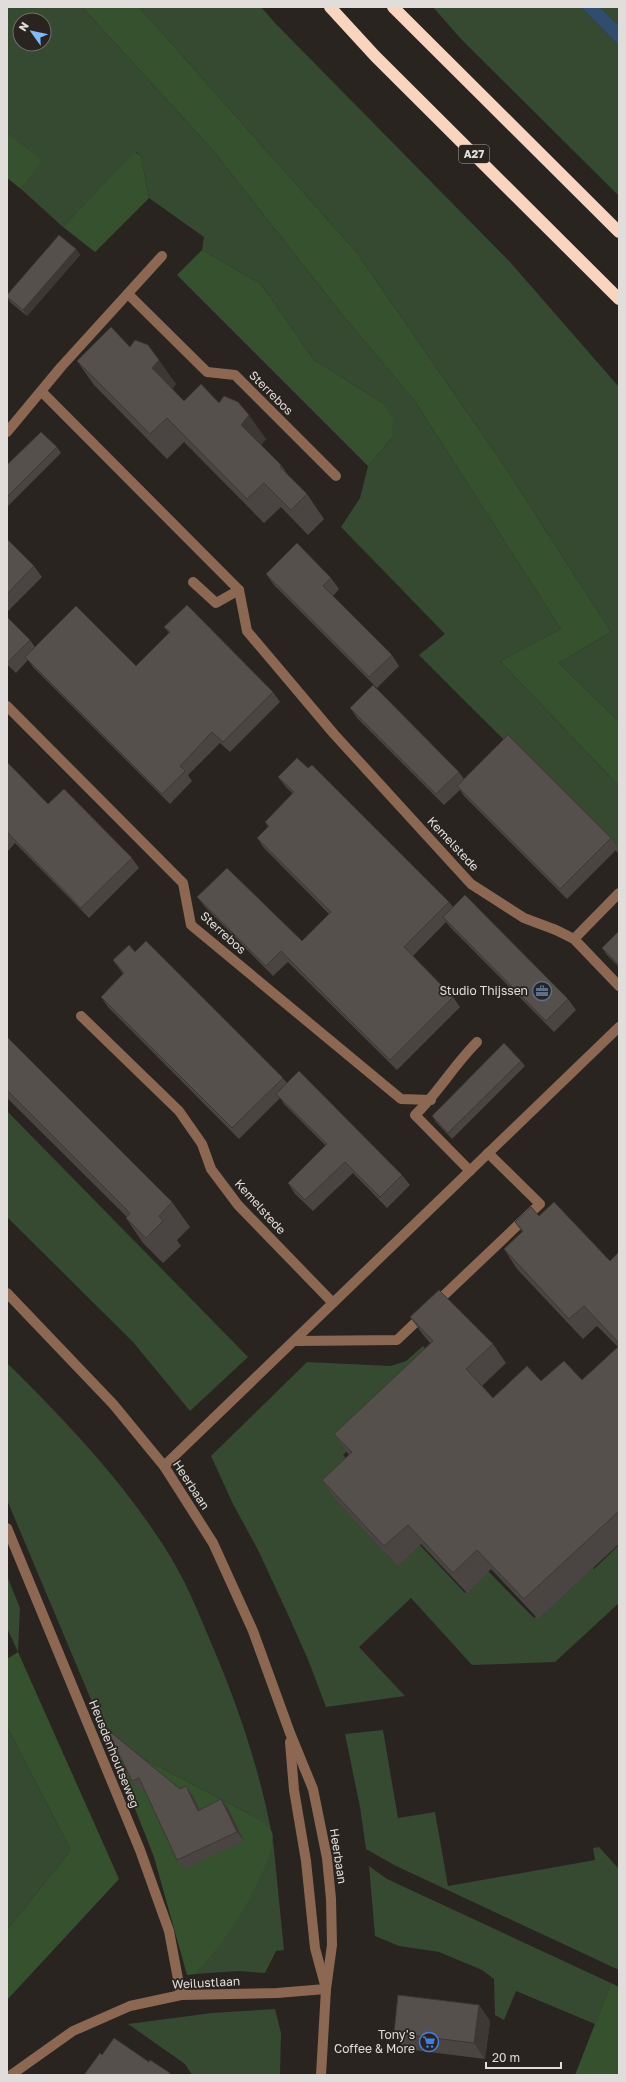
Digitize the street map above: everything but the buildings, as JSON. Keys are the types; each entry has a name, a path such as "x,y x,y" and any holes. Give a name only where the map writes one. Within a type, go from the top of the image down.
{"highway":[{"name":"A27","path":"330,7 375,56 619,300"},
{"path":"393,7 619,232"}],"street":[{"path":"7,432 42,392 61,367 162,256"},
{"name":"Sterrebos","path":"128,294 207,372 235,375 336,476"},
{"path":"42,392 239,590 216,603 193,582"},
{"name":"Kemelstede","path":"239,590 247,630 336,737 471,884 524,918 556,930 574,939 619,986"},
{"name":"Sterrebos","path":"7,706 183,883 191,924 401,1099 431,1100"},
{"path":"574,939 619,893"},
{"name":"Kemelstede","path":"81,1016 179,1111 202,1144 211,1169 238,1205 333,1303"},
{"path":"164,1466 296,1341 333,1303 619,1027"},
{"path":"470,1172 414,1115 431,1100 467,1052 477,1042"},
{"path":"296,1341 397,1340 540,1204 488,1153"},
{"name":"Heerbaan","path":"7,1293 113,1404 164,1466 213,1543 253,1631 290,1732 313,1789 327,1858 331,1899 332,1945 326,1989 321,2075"},
{"name":"Heusdenhoutseweg","path":"7,1528 140,1850 169,1931 181,1995"},
{"name":"Heerbaan","path":"290,1732 294,1790 306,1861 314,1948 326,1989"},
{"name":"Weilustlaan","path":"11,2075 72,2031 130,2006 181,1995 277,1993 326,1989"}],"green space":[{"path":"7,7 82,7 211,148 341,313 414,400 561,629 500,661 619,786 619,854 419,655 445,634 341,527 360,498 368,466 392,438 383,403 314,360 261,284 202,250 204,237 149,198 141,156 136,152 63,227 21,189 41,161 7,132"},
{"path":"82,7 139,7 357,253 505,467 611,632 559,663 619,722 619,786 500,661 561,629 414,400 341,313 211,148"},
{"path":"139,7 261,7 510,262 619,387 619,722 559,663 611,632 505,467 357,253"},
{"path":"433,7 581,7 619,46 619,196 461,39"},
{"path":"600,7 619,7 619,26"},
{"path":"7,132 42,161 21,189 7,178"},
{"path":"135,152 141,156 149,198 95,252 63,227"},
{"path":"202,250 261,284 314,360 383,403 393,418 392,438 368,466 177,275"},
{"path":"7,1111 248,1357 190,1411 133,1342 7,1217"},
{"path":"423,1346 452,1377 423,1379 343,1455 363,1476 418,1543 465,1593 488,1571 534,1618 569,1585 576,1550 594,1569 619,1545 619,1603 555,1662 472,1665 411,1598 359,1647 405,1696 326,1707 309,1662 290,1619 258,1550 233,1504 211,1456 307,1362 391,1366 406,1361"},
{"path":"7,1363 52,1408 115,1479 153,1529 176,1566 201,1617 237,1709 260,1781 271,1830 251,1815 108,1740 7,1500"},
{"path":"7,1576 20,1608 18,1652 7,1628"},
{"path":"18,1652 119,1879 7,2000 7,1930 71,1850 7,1727 7,1659"},
{"path":"7,1727 71,1850 7,1930"},
{"path":"383,1730 398,1818 435,1812 448,1886 595,1860 593,1848 599,1847 619,1869 619,1970 394,1865 366,1849 360,1807 345,1734"},
{"path":"108,1740 251,1815 271,1830 273,1838 271,1848 267,1861 254,1889 228,1934 196,1974 187,1975 154,1857"},
{"path":"273,1840 284,1950 276,1951 265,1973 238,1971 196,1974 242,1911 260,1877"},
{"path":"369,1866 387,1879 611,1983 595,2024 516,1991 504,2020 495,2015 494,1979 482,1970 439,1952 399,1946 375,1936"},
{"path":"611,1983 619,1987 619,2075 575,2075"},
{"path":"275,2009 281,2033 280,2075 192,2075 185,2064 128,2024 212,2013"}],"water":[{"path":"581,7 600,7 619,26 619,46"}],"place":[{"name":"Studio Thijssen","path":"542,991"},
{"name":"Tony's Coffee & More","path":"429,2042"}]}
